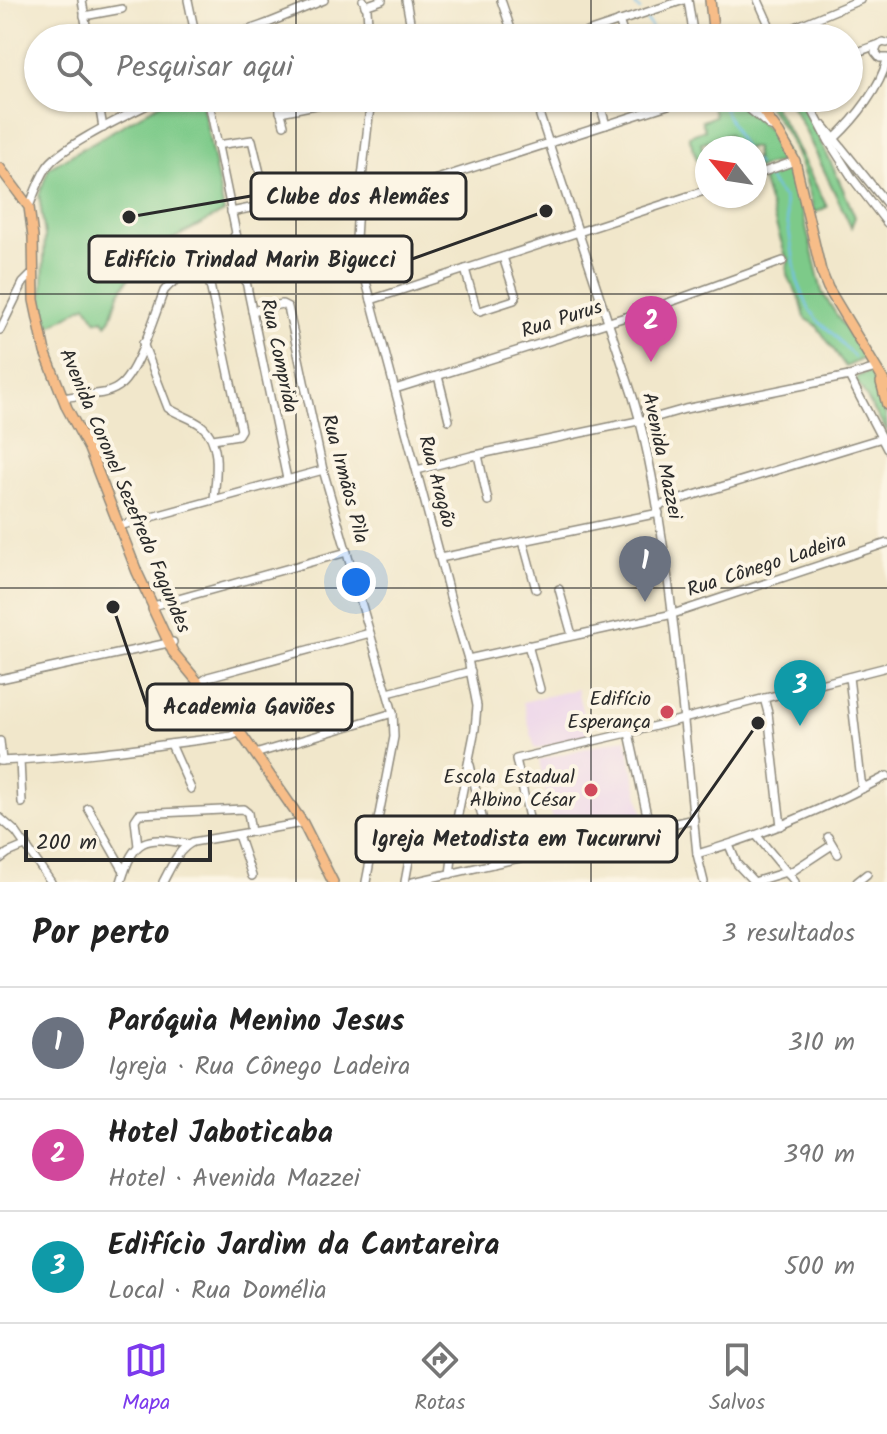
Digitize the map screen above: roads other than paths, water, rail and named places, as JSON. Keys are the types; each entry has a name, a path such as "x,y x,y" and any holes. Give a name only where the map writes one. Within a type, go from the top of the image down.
{"main road":[{"path":"710,0 713,24"},
{"path":"763,112 795,161 821,271 828,288 887,386"},
{"path":"0,168 29,207"},
{"name":"Avenida Coronel Sezefredo Fagundes","path":"29,207 37,321 45,352 170,643 235,719 238,729"},
{"path":"877,369 887,405"},
{"path":"238,729 303,823 333,882"}],"street":[{"path":"82,0 85,24"},
{"path":"188,0 193,24"},
{"path":"266,24 324,0"},
{"path":"367,24 364,3 382,0"},
{"path":"406,0 410,24"},
{"path":"501,0 509,24"},
{"path":"611,24 659,3 686,0 691,24"},
{"path":"758,0 768,24"},
{"path":"802,24 860,0"},
{"path":"84,16 122,9"},
{"path":"863,50 887,43"},
{"path":"863,104 884,72 887,59 876,55 878,45"},
{"path":"100,112 103,128"},
{"path":"29,207 46,167 53,159 134,112"},
{"name":"Rua Comprida","path":"211,112 287,479"},
{"path":"280,112 284,125"},
{"name":"Rua Aragão","path":"370,112 356,239 468,659 477,706 450,874"},
{"name":"Avenida Mazzei","path":"539,112 640,420 658,509 673,614 697,854 704,882"},
{"path":"602,112 606,125"},
{"path":"359,204 645,112"},
{"path":"753,112 779,133"},
{"path":"813,112 853,179 887,223"},
{"path":"835,138 857,112"},
{"path":"815,115 887,204"},
{"path":"843,149 844,129"},
{"path":"217,145 252,140 267,202 231,212"},
{"path":"767,171 795,161"},
{"path":"371,300 695,194"},
{"path":"65,397 104,393 117,388 127,379 164,291 181,277 206,266 226,250 235,235"},
{"path":"465,269 476,308 480,311 516,298 503,257"},
{"name":"Rua Purus","path":"395,389 700,292 783,261"},
{"path":"206,266 241,430 238,435 213,439"},
{"path":"0,330 22,285 33,273"},
{"name":"Rua Irmãos Pìla","path":"252,311 282,304 288,307 323,470 393,713 394,737 366,882"},
{"path":"143,343 168,408 201,425 213,439 216,471 214,499"},
{"path":"417,470 877,369"},
{"path":"438,376 449,420"},
{"path":"849,376 887,449"},
{"path":"440,558 658,509 882,438"},
{"path":"478,455 488,501"},
{"path":"119,526 323,470"},
{"path":"523,541 536,589"},
{"name":"Rua Cônego Ladeira","path":"468,659 673,614 887,543"},
{"path":"153,606 347,552"},
{"path":"559,589 572,635"},
{"path":"203,681 208,677 370,633"},
{"path":"0,679 170,643"},
{"path":"528,645 540,689"},
{"path":"537,854 516,759 887,667"},
{"path":"388,693 471,671"},
{"path":"849,677 862,789"},
{"path":"764,698 781,826"},
{"path":"255,754 393,713"},
{"path":"0,741 1,761 118,751 231,736 238,729"},
{"path":"629,733 650,829"},
{"path":"171,744 191,789"},
{"path":"20,760 22,803"},
{"path":"469,763 493,864"},
{"path":"697,854 757,836 886,779"},
{"path":"88,808 124,871"},
{"path":"138,846 135,820 139,814 243,809 248,813 251,832"},
{"path":"0,818 27,845 51,882"},
{"path":"413,882 694,819"},
{"path":"121,882 132,854 148,840 188,844 303,823"},
{"path":"405,882 415,828"},
{"path":"238,835 252,876"},
{"path":"757,836 795,882"},
{"path":"729,845 739,867 754,882 787,873 830,841 838,854"},
{"path":"163,882 188,844"},
{"path":"0,859 27,845"},
{"path":"857,882 867,874"}],"waterway":[{"path":"631,0 640,10"},
{"path":"645,18 649,24"},
{"path":"726,112 737,136"},
{"path":"767,178 784,199 797,280 809,309 855,358"}],"place":[{"name":"Edifício Trindad Marin Bigucci","path":"546,211"},
{"name":"Clube dos Alemães","path":"129,217"},
{"name":"Hotel Jaboticaba","path":"651,362"},
{"name":"Paróquia Menino Jesus","path":"645,602"},
{"name":"Academia Gaviões","path":"113,607"},
{"name":"Edifício Esperança","path":"667,712"},
{"name":"Igreja Metodista em Tucururvi","path":"758,723"},
{"name":"Edifício Jardim da Cantareira","path":"800,726"},
{"name":"Escola Estadual Albino César","path":"591,790"}]}
